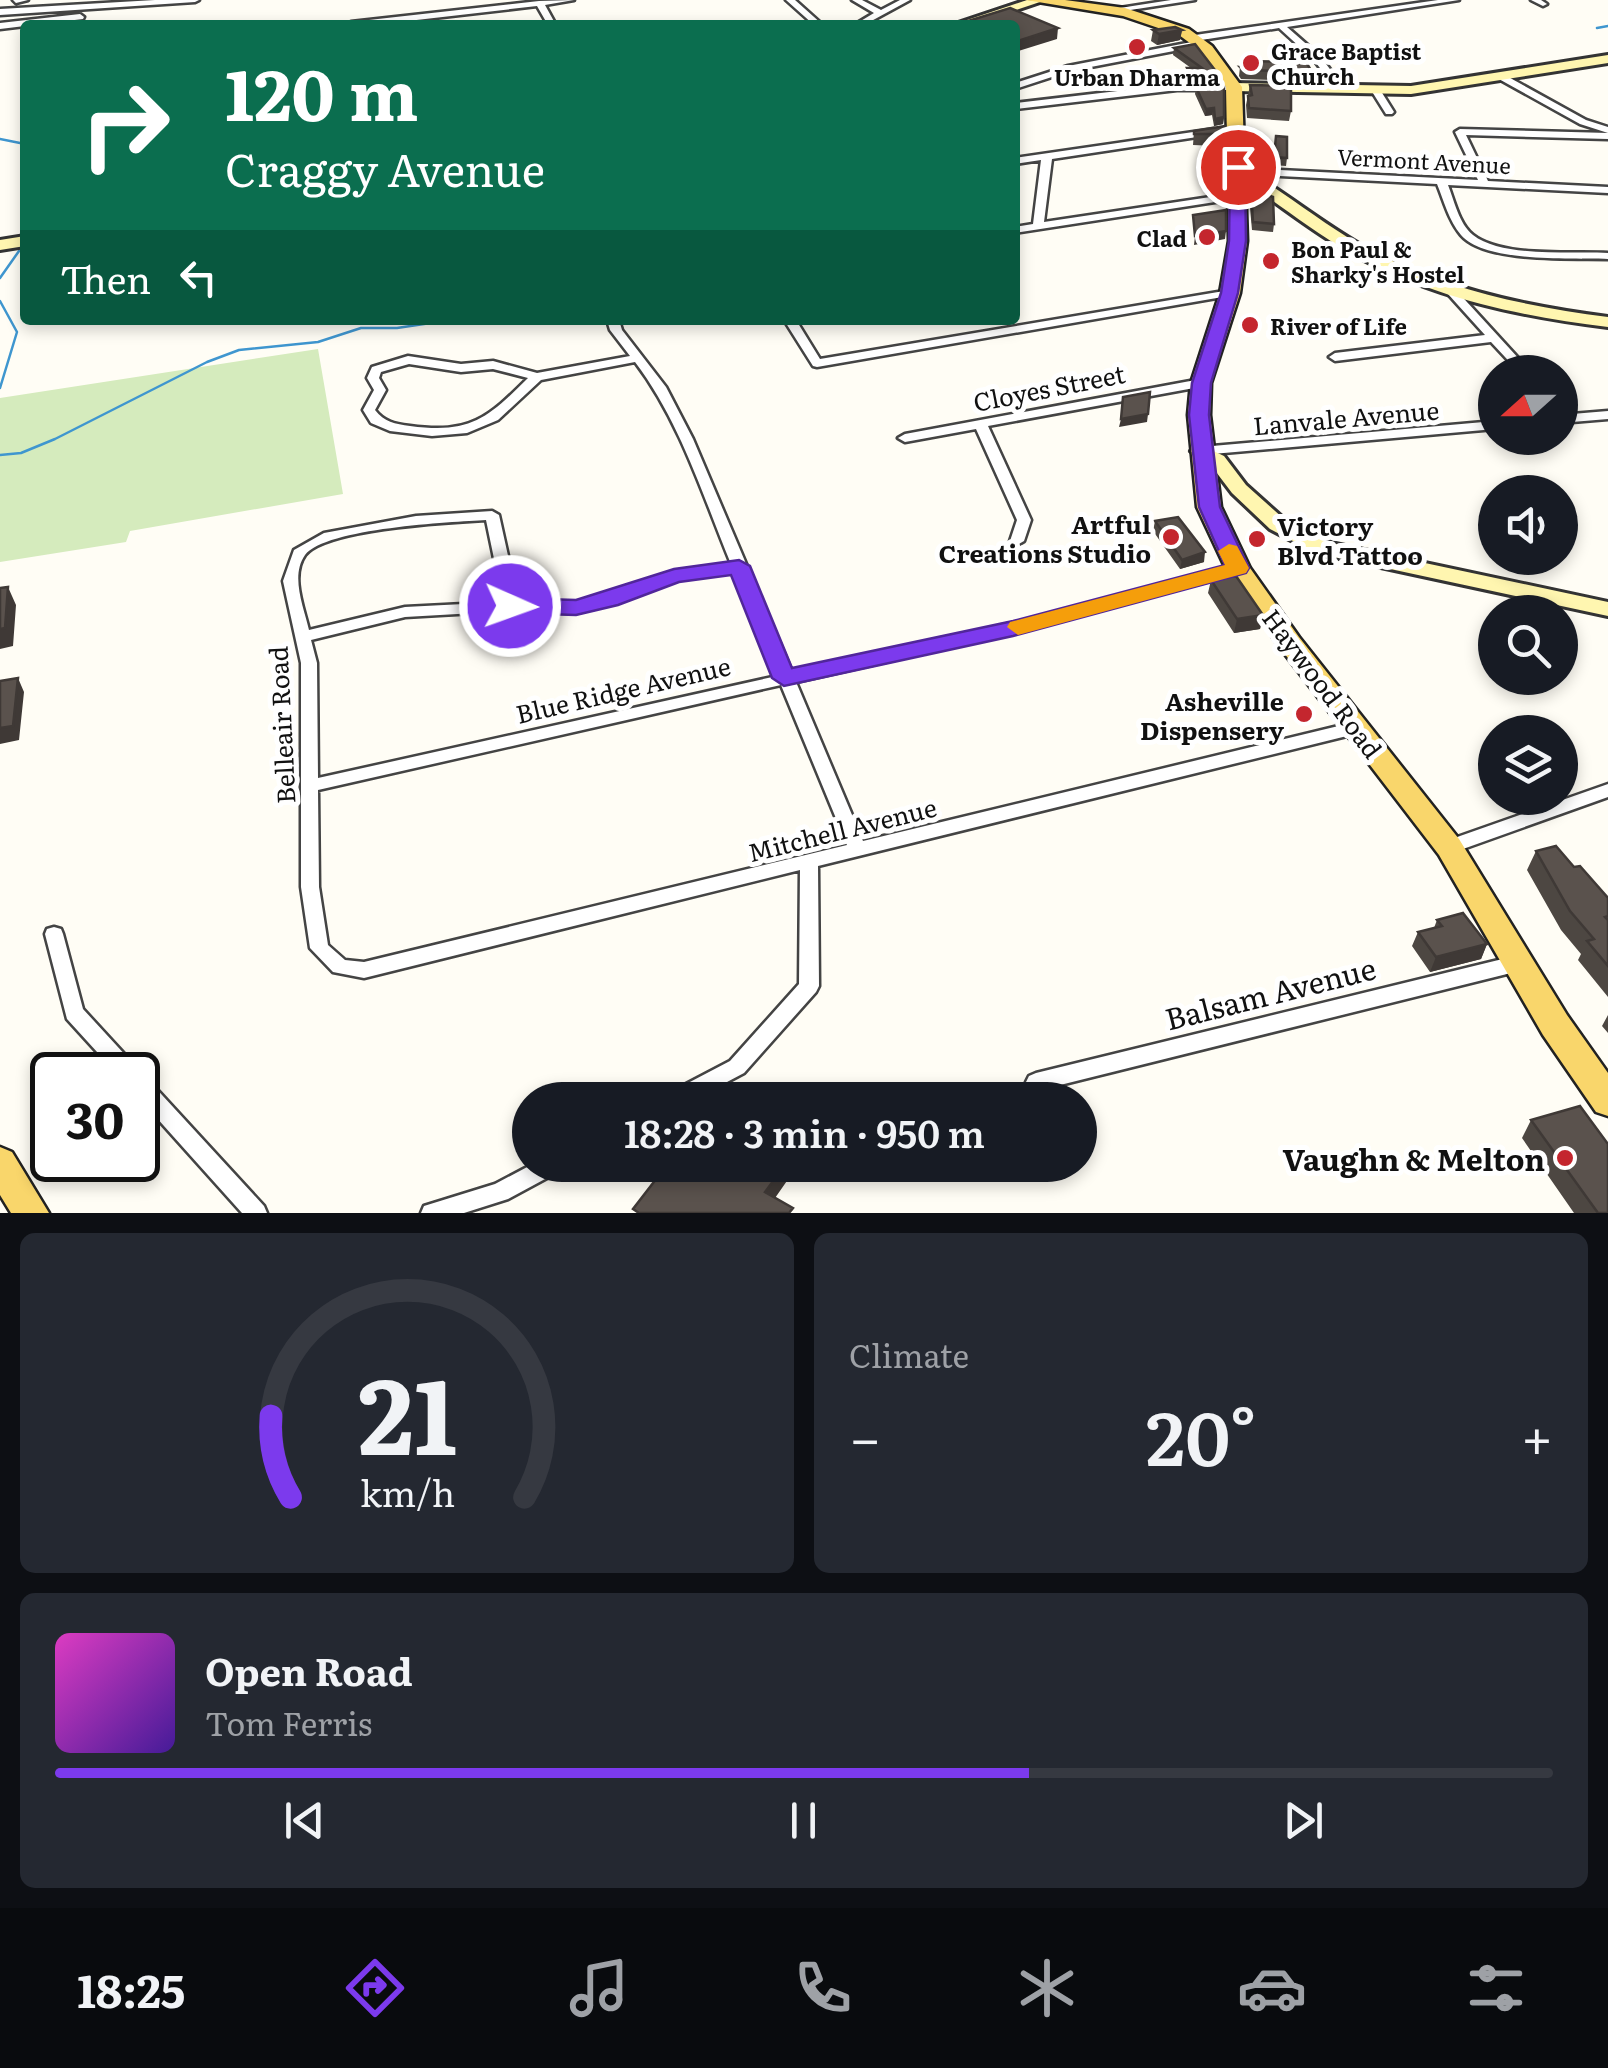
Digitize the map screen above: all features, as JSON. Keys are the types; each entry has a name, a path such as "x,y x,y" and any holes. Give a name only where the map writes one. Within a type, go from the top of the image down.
{"main road":[{"path":"1035,0 1111,10 1170,26 1199,40 1234,87"},
{"name":"Haywood Road","path":"1234,87 1238,241 1230,293 1201,383 1202,450 1209,507 1238,568 1355,728 1449,847 1555,1025 1608,1101"},
{"path":"0,1163 31,1213"}],"street":[{"path":"16,1 24,0"},
{"path":"0,12 195,0"},
{"path":"393,20 570,0"},
{"path":"790,0 813,20"},
{"path":"856,0 882,14"},
{"path":"869,20 906,0"},
{"path":"973,20 1035,0"},
{"path":"1111,10 1191,0"},
{"path":"1020,84 1068,69 1199,40 1456,0"},
{"path":"82,20 102,15 116,2"},
{"path":"60,20 116,2"},
{"path":"539,3 549,20"},
{"path":"1280,26 1317,58 1340,88"},
{"path":"1020,105 1176,87 1411,90 1608,59"},
{"path":"1500,76 1581,128"},
{"path":"1376,90 1389,112"},
{"path":"1484,183 1460,132 1581,128 1608,133"},
{"path":"1020,160 1238,129"},
{"path":"1020,148 1032,159"},
{"path":"1038,226 1047,156"},
{"path":"1238,172 1360,251 1452,292 1537,313 1608,322"},
{"name":"Vermont Avenue","path":"1238,172 1608,190"},
{"path":"1441,182 1467,236 1482,244 1503,250 1608,256"},
{"path":"1020,229 1237,196"},
{"path":"1452,292 1508,355"},
{"path":"793,325 817,362 1230,293"},
{"path":"617,325 660,387 686,439 858,850"},
{"path":"1335,357 1492,338"},
{"path":"537,377 497,416 447,435 386,427 373,419 369,410 380,390 373,378 376,370 398,362 461,368 493,365 537,377 638,358"},
{"name":"Cloyes Street","path":"906,438 1201,383"},
{"path":"1578,416 1608,415"},
{"path":"980,423 1024,520 1017,541"},
{"name":"Lanvale Avenue","path":"1202,450 1478,426"},
{"path":"1202,450 1277,524 1324,548 1608,609"},
{"name":"Belleair Road","path":"340,967 319,948 310,887 308,663 290,581 299,553 324,538 416,520 492,516 510,606"},
{"path":"303,637 405,612 510,606 576,608 674,576 739,566"},
{"name":"Blue Ridge Avenue","path":"310,786 1013,628 1238,568"},
{"name":"Mitchell Avenue","path":"340,967 364,970 1355,728"},
{"path":"1449,847 1608,790"},
{"path":"708,1082 737,1067 809,986 809,863"},
{"path":"54,934 74,1013 109,1052"},
{"name":"Balsam Avenue","path":"1036,1082 1519,964"},
{"path":"160,1107 256,1213"},
{"path":"432,1213 500,1192 519,1182"}],"green space":[{"path":"318,349 343,494 130,531 126,542 0,562 0,398"}],"building":[{"path":"1010,8 1058,28 1020,40 1020,20 971,20"},
{"path":"1153,30 1182,30 1159,34"},
{"path":"1195,44 1218,74 1190,74 1187,68 1202,68 1174,48"},
{"path":"1245,61 1306,62 1312,72 1243,70 1240,67 1251,68"},
{"path":"1250,85 1291,86 1291,111 1249,108"},
{"path":"1196,87 1224,87 1224,117 1215,119 1214,108 1206,109"},
{"path":"1225,126 1222,143 1218,134 1194,134 1194,131"},
{"path":"1276,136 1287,137 1287,158 1274,157"},
{"path":"1251,189 1273,197 1274,224 1253,222"},
{"path":"1226,210 1226,231 1195,236 1193,215"},
{"path":"1150,392 1148,414 1121,419 1123,397"},
{"path":"1178,517 1205,552 1182,560 1155,521"},
{"path":"1236,576 1263,615 1237,619 1211,580"},
{"path":"8,587 5,628 0,629 0,588"},
{"path":"18,678 13,726 0,728 0,681"},
{"path":"1556,846 1608,898 1608,966 1587,941 1594,939 1570,911 1536,851"},
{"path":"1463,913 1487,944 1436,957 1418,932 1442,926 1437,920"},
{"path":"1580,1106 1608,1144 1608,1213 1598,1213 1531,1120"},
{"path":"654,1182 772,1182 765,1192 793,1208 789,1213 639,1213 633,1209"}],"waterway":[{"path":"1597,28 1608,26"},
{"path":"0,139 20,143"},
{"path":"0,278 19,251"},
{"path":"0,301 17,332 0,388"},
{"path":"0,455 21,453 55,439 207,362 239,350 318,342 361,328 417,325"}],"slow traffic":[{"path":"1018,627 1238,568 1229,551"}],"place":[{"name":"Urban Dharma","path":"1137,47"},
{"name":"Grace Baptist Church","path":"1251,63"},
{"name":"Clad","path":"1207,237"},
{"name":"Bon Paul & Sharky's Hostel","path":"1271,261"},
{"name":"River of Life","path":"1250,325"},
{"name":"Artful Creations Studio","path":"1171,537"},
{"name":"Victory Blvd Tattoo","path":"1257,539"},
{"name":"Asheville Dispensery","path":"1304,714"},
{"name":"Vaughn & Melton","path":"1565,1158"}],"route":[{"path":"510,606 576,608 674,576 739,566 784,678 1013,628 1238,568 1209,507 1199,415 1201,383 1210,347 1230,293 1238,241 1238,167"}]}
